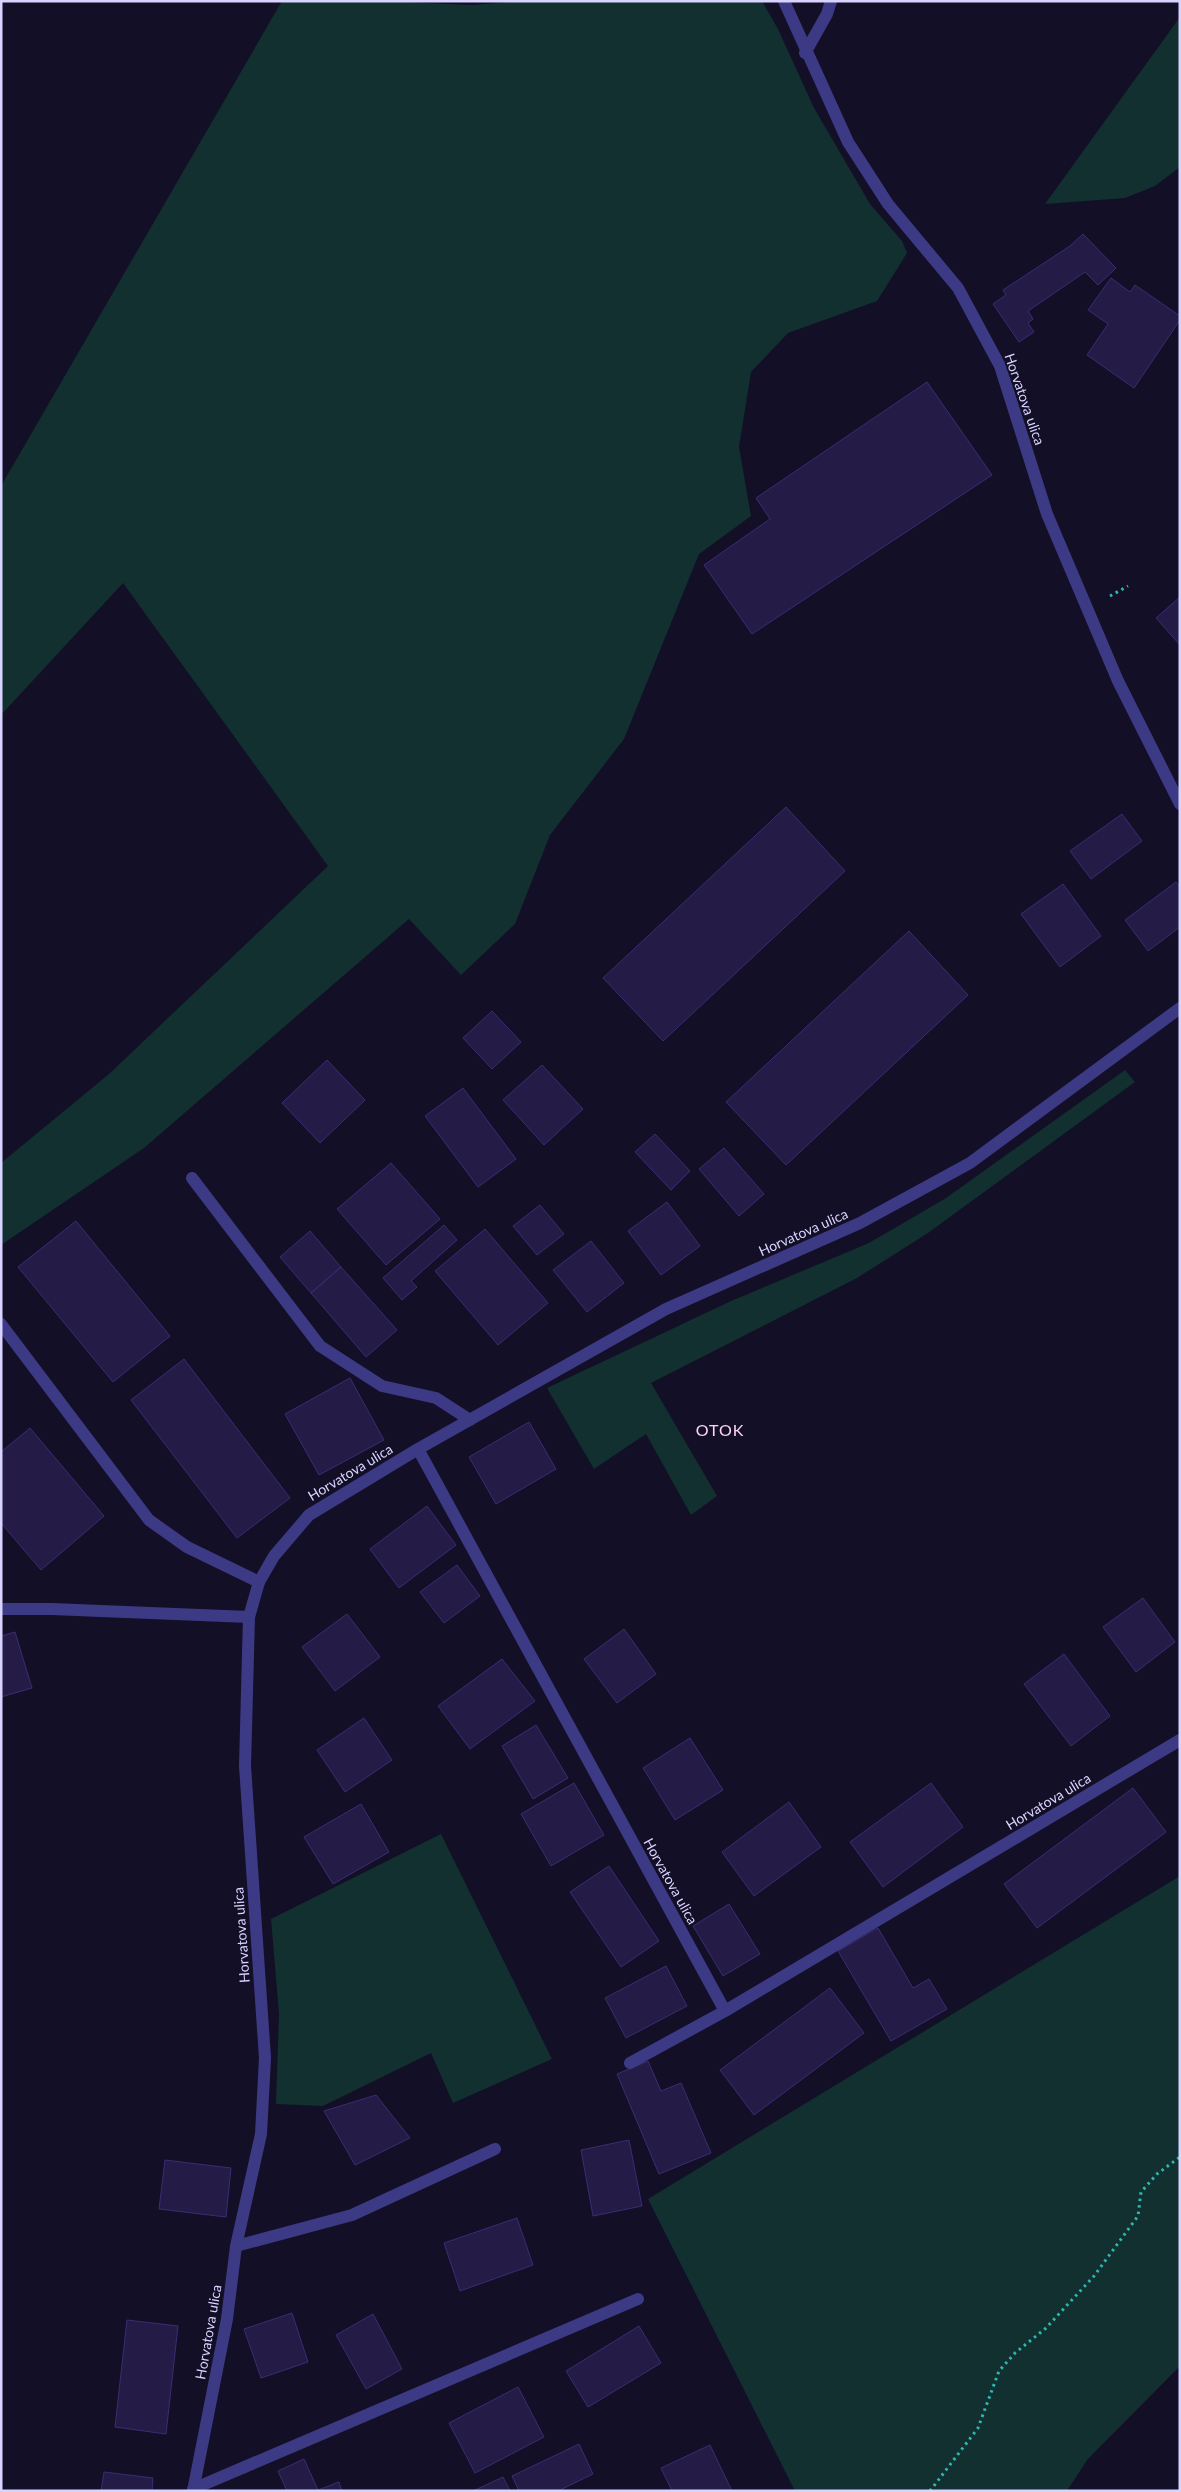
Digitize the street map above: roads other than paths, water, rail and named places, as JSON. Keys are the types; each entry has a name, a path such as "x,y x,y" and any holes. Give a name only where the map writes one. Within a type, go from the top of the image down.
{"street":[{"name":"Horvatova ulica","path":"784,1 805,52 848,142 888,204 958,288 1000,366 1047,514 1118,681 1180,804"},
{"path":"805,52 827,14 831,1"},
{"name":"Horvatova ulica","path":"193,2490 227,2319 236,2246 261,2134 265,2058 245,1766 249,1617 259,1582 274,1556 309,1515 418,1449 666,1309 860,1223 970,1163 1180,1008"},
{"path":"192,1178 320,1346 382,1386 436,1398 470,1420"},
{"path":"1,1324 149,1520 187,1547 259,1582"},
{"name":"Horvatova ulica","path":"418,1449 725,2010"},
{"path":"1,1610 52,1609 249,1617"},
{"name":"Horvatova ulica","path":"630,2063 725,2010 1180,1740"},
{"path":"236,2246 352,2215 495,2149"},
{"path":"193,2490 638,2299"}],"district":[{"name":"OTOK","path":"720,1429"}]}
